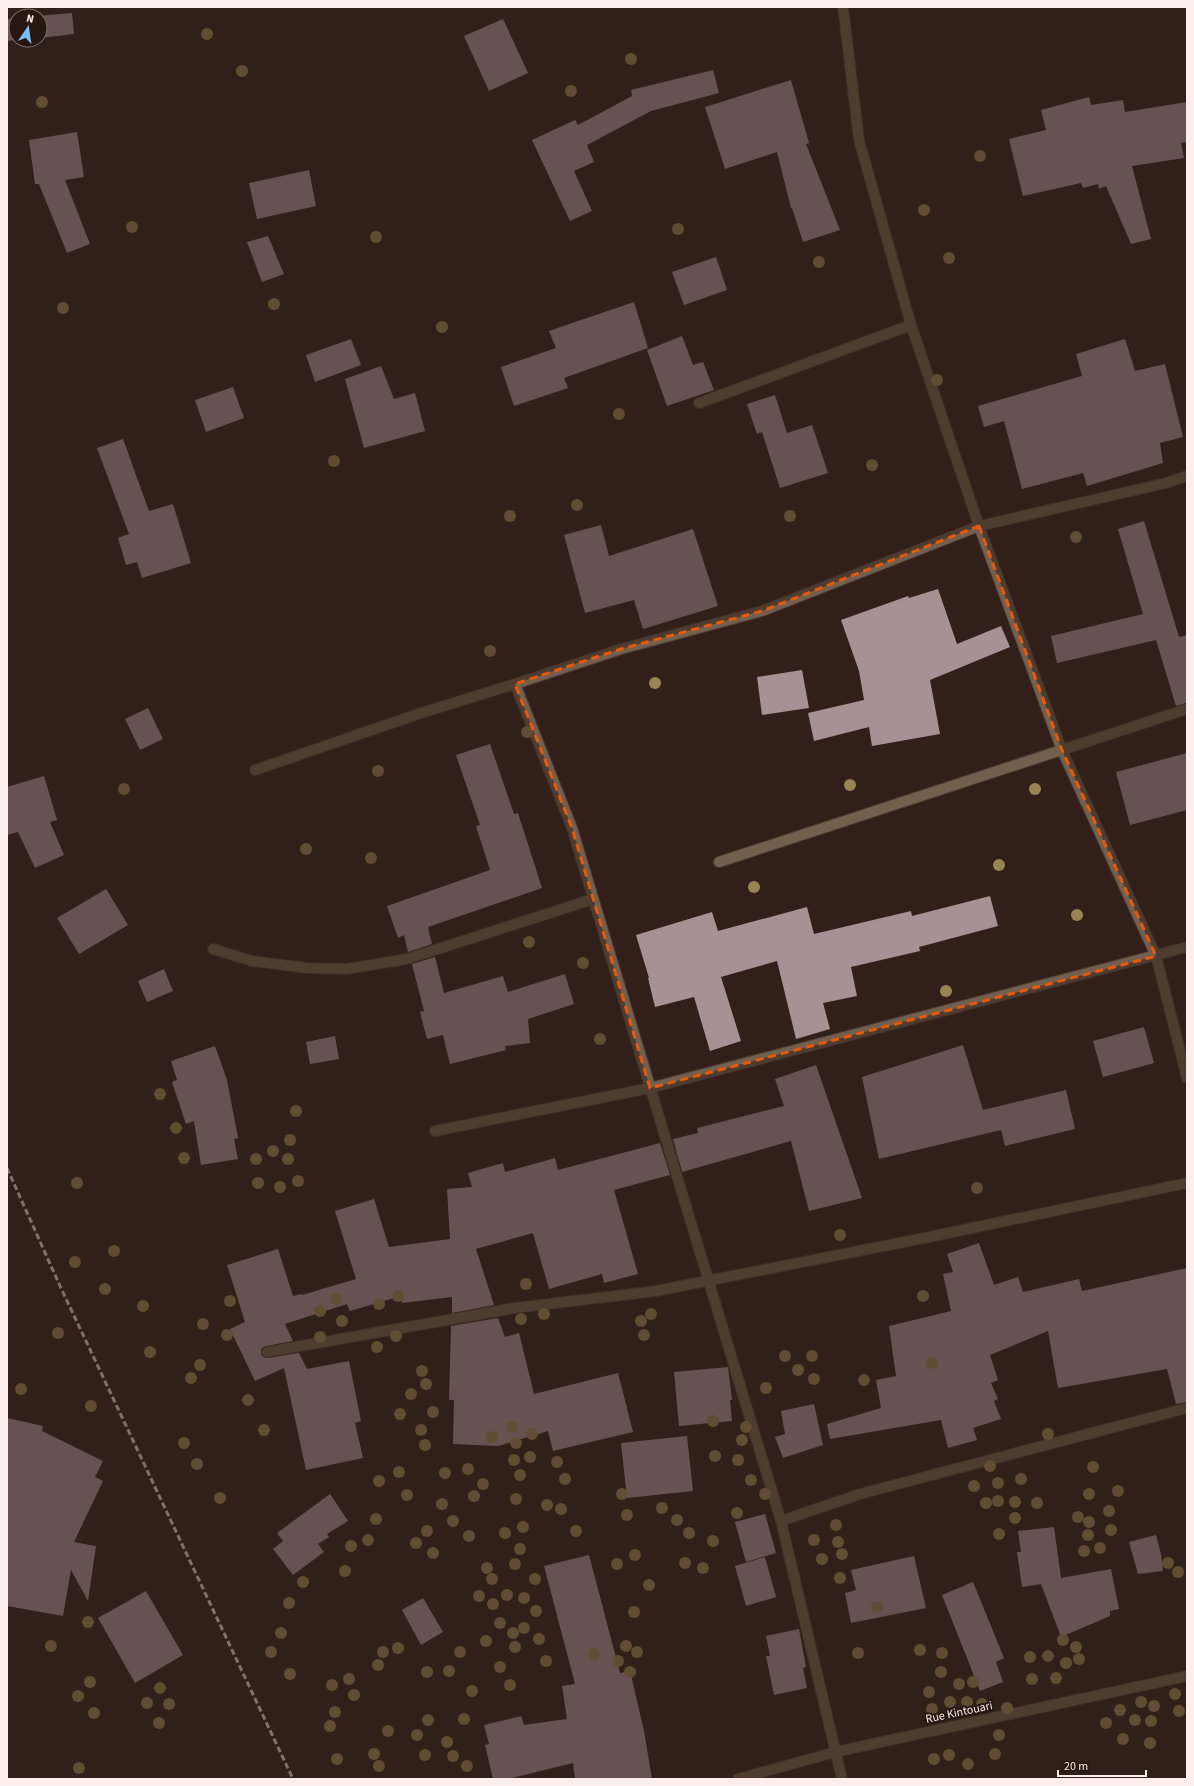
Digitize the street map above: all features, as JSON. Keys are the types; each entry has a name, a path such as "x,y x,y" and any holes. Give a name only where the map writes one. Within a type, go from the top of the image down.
{"street":[{"path":"843,7 859,140 910,325 980,526 1062,750 1156,956 1187,1078"},
{"path":"699,403 910,325"},
{"path":"255,770 421,713 621,649 762,611 980,526 1166,483 1187,476"},
{"path":"515,684 572,828 781,1521 842,1779"},
{"path":"718,862 1187,709"},
{"path":"213,949 252,961 307,968 347,969 407,959 593,899"},
{"path":"435,1131 650,1088 1187,947"},
{"path":"267,1352 515,1308 656,1291 929,1237 1187,1183"},
{"path":"781,1521 860,1494 1187,1408"},
{"name":"Rue Kintouari","path":"738,1779 835,1752 1187,1676"}],"highlighted area":[{"path":"979,526 1062,750 1156,956 650,1088 572,828 515,684 621,649 762,611"}],"building":[{"path":"72,13 74,34 48,37 48,15"},
{"path":"7,19 8,19 7,41"},
{"path":"503,19 528,73 489,91 464,36"},
{"path":"713,70 719,93 651,111 587,145 594,162 574,171 592,211 570,221 532,140 575,120 578,125 632,96 631,90"},
{"path":"791,80 809,143 806,144 840,230 803,242 791,208 777,152 725,169 705,107"},
{"path":"1089,97 1091,105 1123,100 1125,112 1187,102 1187,142 1181,143 1184,158 1132,166 1151,239 1131,244 1106,186 1099,189 1098,184 1083,188 1081,183 1023,196 1009,139 1046,130 1041,110"},
{"path":"77,132 84,177 65,180 90,244 67,253 39,184 35,184 29,140"},
{"path":"309,170 316,206 257,219 249,183"},
{"path":"268,236 284,274 262,282 247,242"},
{"path":"716,257 727,290 684,305 672,272"},
{"path":"634,302 648,348 564,378 568,388 514,406 501,367 556,348 549,331"},
{"path":"682,336 693,365 703,362 714,390 667,406 647,350"},
{"path":"351,339 361,365 315,382 306,355"},
{"path":"1125,339 1135,371 1165,364 1183,437 1160,443 1163,463 1087,486 1083,473 1022,489 1004,421 984,427 978,406 1082,376 1076,354"},
{"path":"381,366 394,399 415,393 425,431 364,448 345,379"},
{"path":"233,387 244,418 206,432 195,400"},
{"path":"775,395 787,433 812,425 828,473 780,488 762,432 757,434 747,404"},
{"path":"123,439 149,511 173,504 191,563 142,578 137,562 126,565 118,538 129,534 97,448"},
{"path":"1144,521 1179,637 1187,635 1187,703 1176,706 1156,640 1057,663 1051,636 1143,614 1118,529"},
{"path":"601,525 609,556 693,529 718,606 643,629 634,600 585,613 564,535"},
{"path":"938,589 957,644 1001,626 1010,647 930,680 940,734 872,746 869,727 814,741 808,713 864,700 859,671 841,620 908,596 909,598"},
{"path":"802,670 809,708 762,715 757,677"},
{"path":"148,708 163,739 140,750 125,719"},
{"path":"490,744 514,814 518,813 542,888 428,927 432,944 408,952 404,935 398,938 387,906 490,870 476,826 480,825 456,755"},
{"path":"1187,753 1187,810 1130,825 1116,772"},
{"path":"44,776 57,820 50,822 64,855 35,868 18,832 7,835 7,787"},
{"path":"106,889 128,925 79,954 57,918"},
{"path":"990,896 998,926 919,947 920,951 851,967 857,996 823,1003 830,1029 796,1039 777,961 721,977 741,1041 710,1051 694,997 655,1007 649,978 636,935 712,912 718,931 807,907 814,934 911,911 912,916"},
{"path":"435,957 444,993 503,976 508,992 565,974 574,1004 528,1019 530,1043 505,1046 506,1050 450,1064 443,1035 427,1039 420,1012 424,1011 412,964"},
{"path":"164,969 173,991 147,1002 138,981"},
{"path":"1144,1027 1154,1063 1103,1077 1093,1041"},
{"path":"335,1036 339,1059 310,1064 306,1042"},
{"path":"963,1045 983,1110 1066,1090 1075,1129 1005,1146 1001,1130 879,1159 862,1077"},
{"path":"215,1046 227,1080 238,1138 234,1139 238,1159 201,1165 194,1121 186,1124 172,1082 177,1080 171,1061"},
{"path":"816,1065 862,1198 809,1211 791,1141 682,1172 673,1139 698,1133 697,1128 784,1106 775,1079"},
{"path":"660,1143 670,1175 614,1190 638,1274 604,1283 602,1274 549,1289 533,1233 476,1249 494,1305 452,1313 452,1297 402,1303 401,1296 350,1311 347,1304 285,1324 293,1341 263,1347 261,1350 262,1356 268,1358 299,1353 307,1369 349,1361 361,1421 355,1423 363,1458 306,1470 284,1368 255,1381 230,1329 245,1322 227,1265 278,1249 293,1296 302,1295 356,1279 335,1211 374,1199 389,1247 450,1239 447,1189 472,1187 468,1173 503,1163 505,1172 555,1158 558,1170"},
{"path":"979,1243 994,1285 1018,1277 1023,1292 1079,1279 1082,1291 1187,1268 1187,1402 1176,1404 1167,1369 1058,1388 1048,1331 990,1355 998,1380 991,1383 998,1399 994,1401 1001,1419 973,1428 977,1440 948,1448 941,1420 830,1439 827,1424 881,1408 876,1380 896,1376 889,1326 951,1311 943,1274 953,1272 947,1254"},
{"path":"498,1318 505,1337 519,1333 534,1394 618,1373 633,1432 553,1451 548,1431 498,1446 453,1444 454,1400 449,1400 451,1326"},
{"path":"728,1367 732,1400 730,1400 732,1421 679,1426 674,1372"},
{"path":"814,1404 823,1445 783,1458 775,1437 785,1434 781,1411"},
{"path":"7,1418 43,1426 42,1431 103,1461 95,1477 103,1481 74,1542 96,1546 88,1601 71,1570 63,1616 7,1606"},
{"path":"687,1436 693,1491 627,1498 621,1443"},
{"path":"330,1494 348,1521 327,1534 329,1537 318,1544 324,1552 293,1575 273,1549 283,1541 277,1533"},
{"path":"765,1514 776,1553 746,1562 735,1522"},
{"path":"1054,1527 1061,1578 1111,1569 1119,1609 1110,1611 1110,1616 1061,1637 1041,1584 1022,1587 1017,1552 1021,1552 1018,1531"},
{"path":"1156,1535 1161,1554 1163,1571 1138,1574 1129,1542"},
{"path":"589,1555 620,1673 630,1671 644,1731 652,1779 575,1779 573,1763 508,1779 493,1779 485,1745 489,1744 484,1725 521,1716 524,1725 567,1719 562,1686 575,1684 544,1566"},
{"path":"914,1556 926,1608 851,1623 845,1593 856,1590 851,1570"},
{"path":"765,1557 776,1597 746,1606 735,1566"},
{"path":"973,1582 1004,1658 996,1662 1003,1682 980,1691 942,1595"},
{"path":"146,1591 183,1655 135,1683 98,1618"},
{"path":"423,1598 443,1632 421,1645 402,1610"},
{"path":"799,1629 806,1667 803,1668 807,1688 774,1695 766,1656 770,1656 766,1636"}],"railway":[{"path":"7,1168 60,1286 293,1779"}]}
